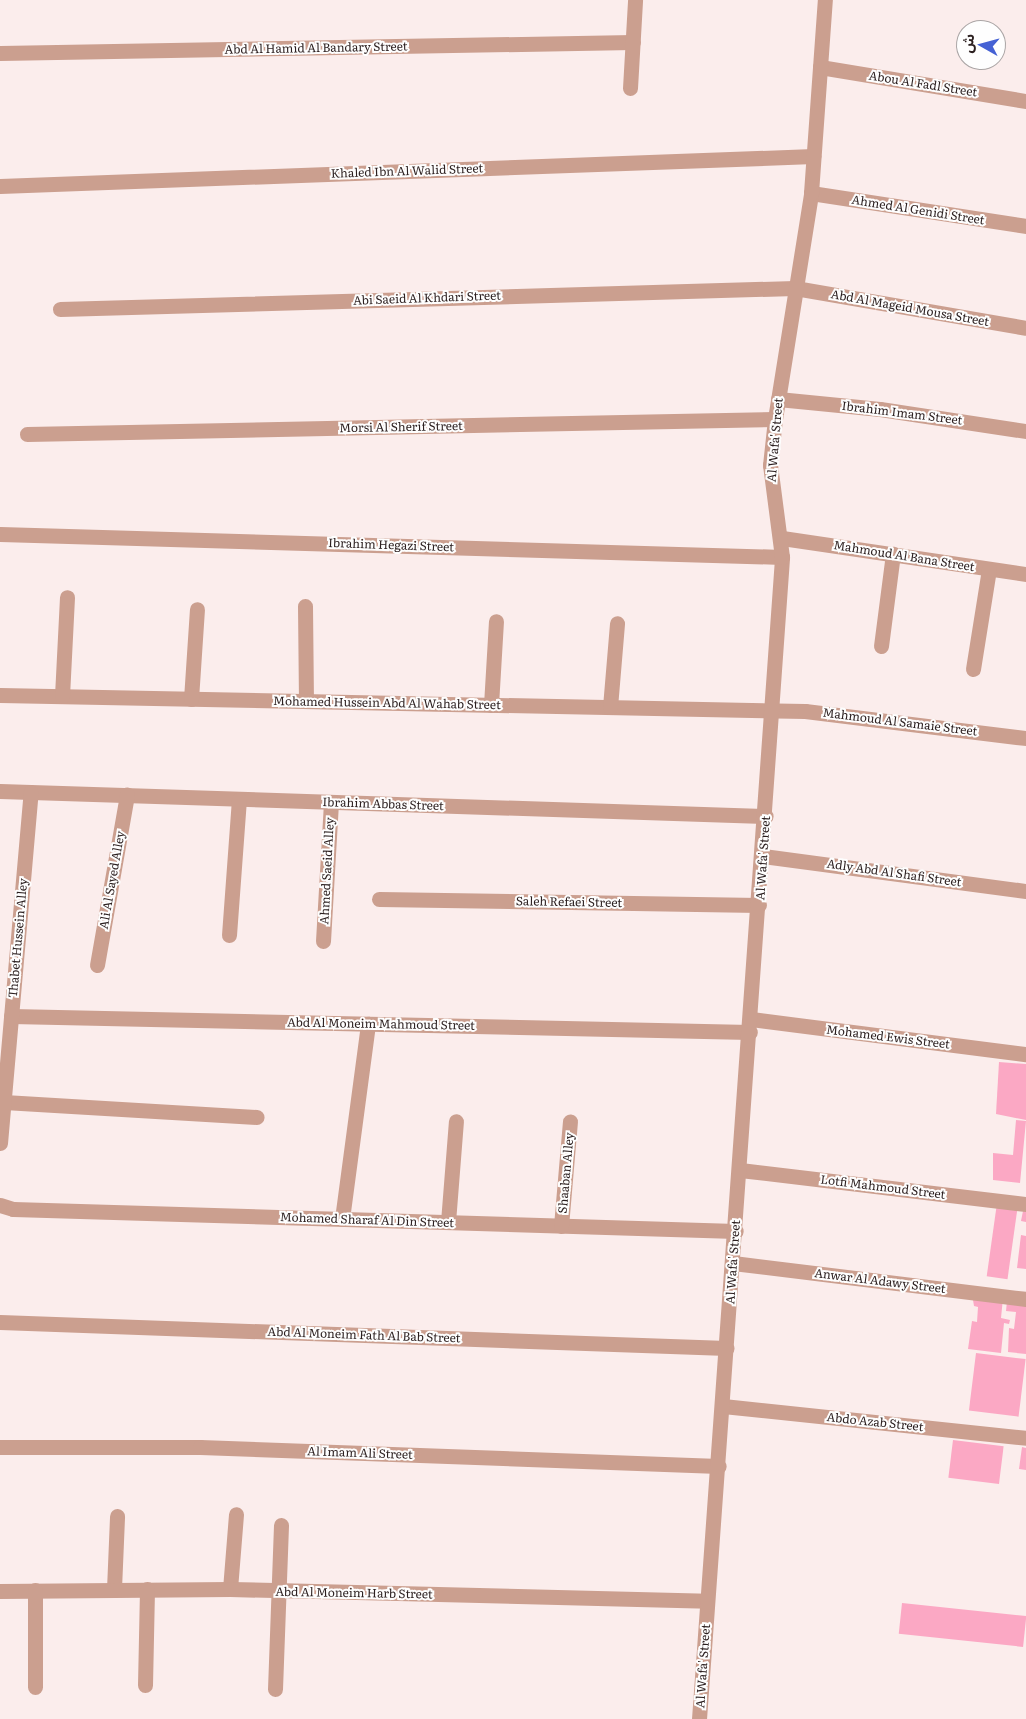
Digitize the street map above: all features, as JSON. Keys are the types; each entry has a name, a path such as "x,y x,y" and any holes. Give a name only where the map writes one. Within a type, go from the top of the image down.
{"street":[{"path":"630,88 635,0"},
{"name":"Al Wafa' Street","path":"699,1719 766,816 782,557 782,538 770,484 775,419 811,193 825,0"},
{"name":"Abd Al Hamid Al Bandary Street","path":"0,53 633,42"},
{"name":"Abou Al Fadl Street","path":"820,67 1026,101"},
{"name":"Khaled Ibn Al Walid Street","path":"0,186 813,156"},
{"name":"Ahmed Al Genidi Street","path":"811,193 1026,226"},
{"name":"Abi Saeid Al Khdari Street","path":"60,309 795,288"},
{"name":"Abd Al Mageid Mousa Street","path":"795,288 1026,328"},
{"name":"Ibrahim Imam Street","path":"778,399 880,409 1026,431"},
{"name":"Morsi Al Sherif Street","path":"27,434 775,419"},
{"name":"Ibrahim Hegazi Street","path":"0,534 782,557"},
{"name":"Mahmoud Al Bana Street","path":"782,538 1026,574"},
{"path":"881,646 894,554"},
{"path":"973,669 989,568"},
{"path":"62,696 67,597"},
{"path":"305,606 306,701"},
{"path":"191,699 197,609"},
{"path":"491,705 496,621"},
{"path":"610,707 617,623"},
{"name":"Mohamed Hussein Abd Al Wahab Street","path":"0,695 773,711"},
{"name":"Mahmoud Al Samaie Street","path":"773,711 837,713 1026,738"},
{"name":"Ibrahim Abbas Street","path":"0,791 766,816"},
{"name":"Thabet Hussein Alley","path":"0,1143 31,792"},
{"name":"Ali Al Sayed Alley","path":"97,966 127,795"},
{"path":"229,935 239,799"},
{"name":"Ahmed Saeid Alley","path":"323,941 331,802"},
{"name":"Adly Abd Al Shafi Street","path":"763,856 1026,891"},
{"name":"Saleh Refaei Street","path":"379,899 759,905"},
{"name":"Abd Al Moneim Mahmoud Street","path":"11,1016 368,1024 750,1026"},
{"path":"342,1219 368,1024"},
{"name":"Mohamed Ewis Street","path":"750,1026 1026,1054"},
{"path":"4,1102 257,1117"},
{"path":"448,1222 456,1121"},
{"name":"Shaaban Alley","path":"561,1226 570,1121"},
{"name":"Lotfi Mahmoud Street","path":"740,1170 1026,1204"},
{"name":"Mohamed Sharaf Al Din Street","path":"0,1205 12,1209 736,1231"},
{"name":"Anwar Al Adawy Street","path":"733,1263 1026,1299"},
{"name":"Abd Al Moneim Fath Al Bab Street","path":"0,1322 727,1348"},
{"name":"Abdo Azab Street","path":"723,1406 1026,1438"},
{"name":"Al Imam Ali Street","path":"0,1447 200,1447 719,1466"},
{"path":"230,1589 236,1514"},
{"path":"114,1589 116,1516"},
{"path":"275,1689 281,1525"},
{"name":"Abd Al Moneim Harb Street","path":"0,1591 230,1589 707,1601"},
{"path":"35,1687 36,1590"},
{"path":"145,1685 147,1590"}],"building":[{"path":"999,1062 1026,1064 1026,1120 996,1114"},
{"path":"1016,1120 1026,1121 1020,1183 993,1180 993,1153 1013,1155"},
{"path":"997,1203 1018,1206 1007,1279 987,1276"},
{"path":"1024,1206 1026,1206 1026,1222 1021,1221"},
{"path":"1021,1235 1026,1236 1026,1269 1017,1268"},
{"path":"972,1294 1003,1298 1001,1318 1010,1320 1009,1324 1004,1323 1001,1353 968,1349 972,1321 977,1322 978,1307 974,1306"},
{"path":"1007,1301 1026,1301 1026,1354 1008,1352 1009,1328 1014,1329 1016,1312 1006,1311"},
{"path":"976,1353 1026,1359 1019,1417 969,1411"},
{"path":"953,1440 1004,1446 999,1484 948,1478"},
{"path":"1022,1447 1026,1448 1026,1470 1019,1469"},
{"path":"902,1603 1026,1616 1023,1647 899,1634"}]}
